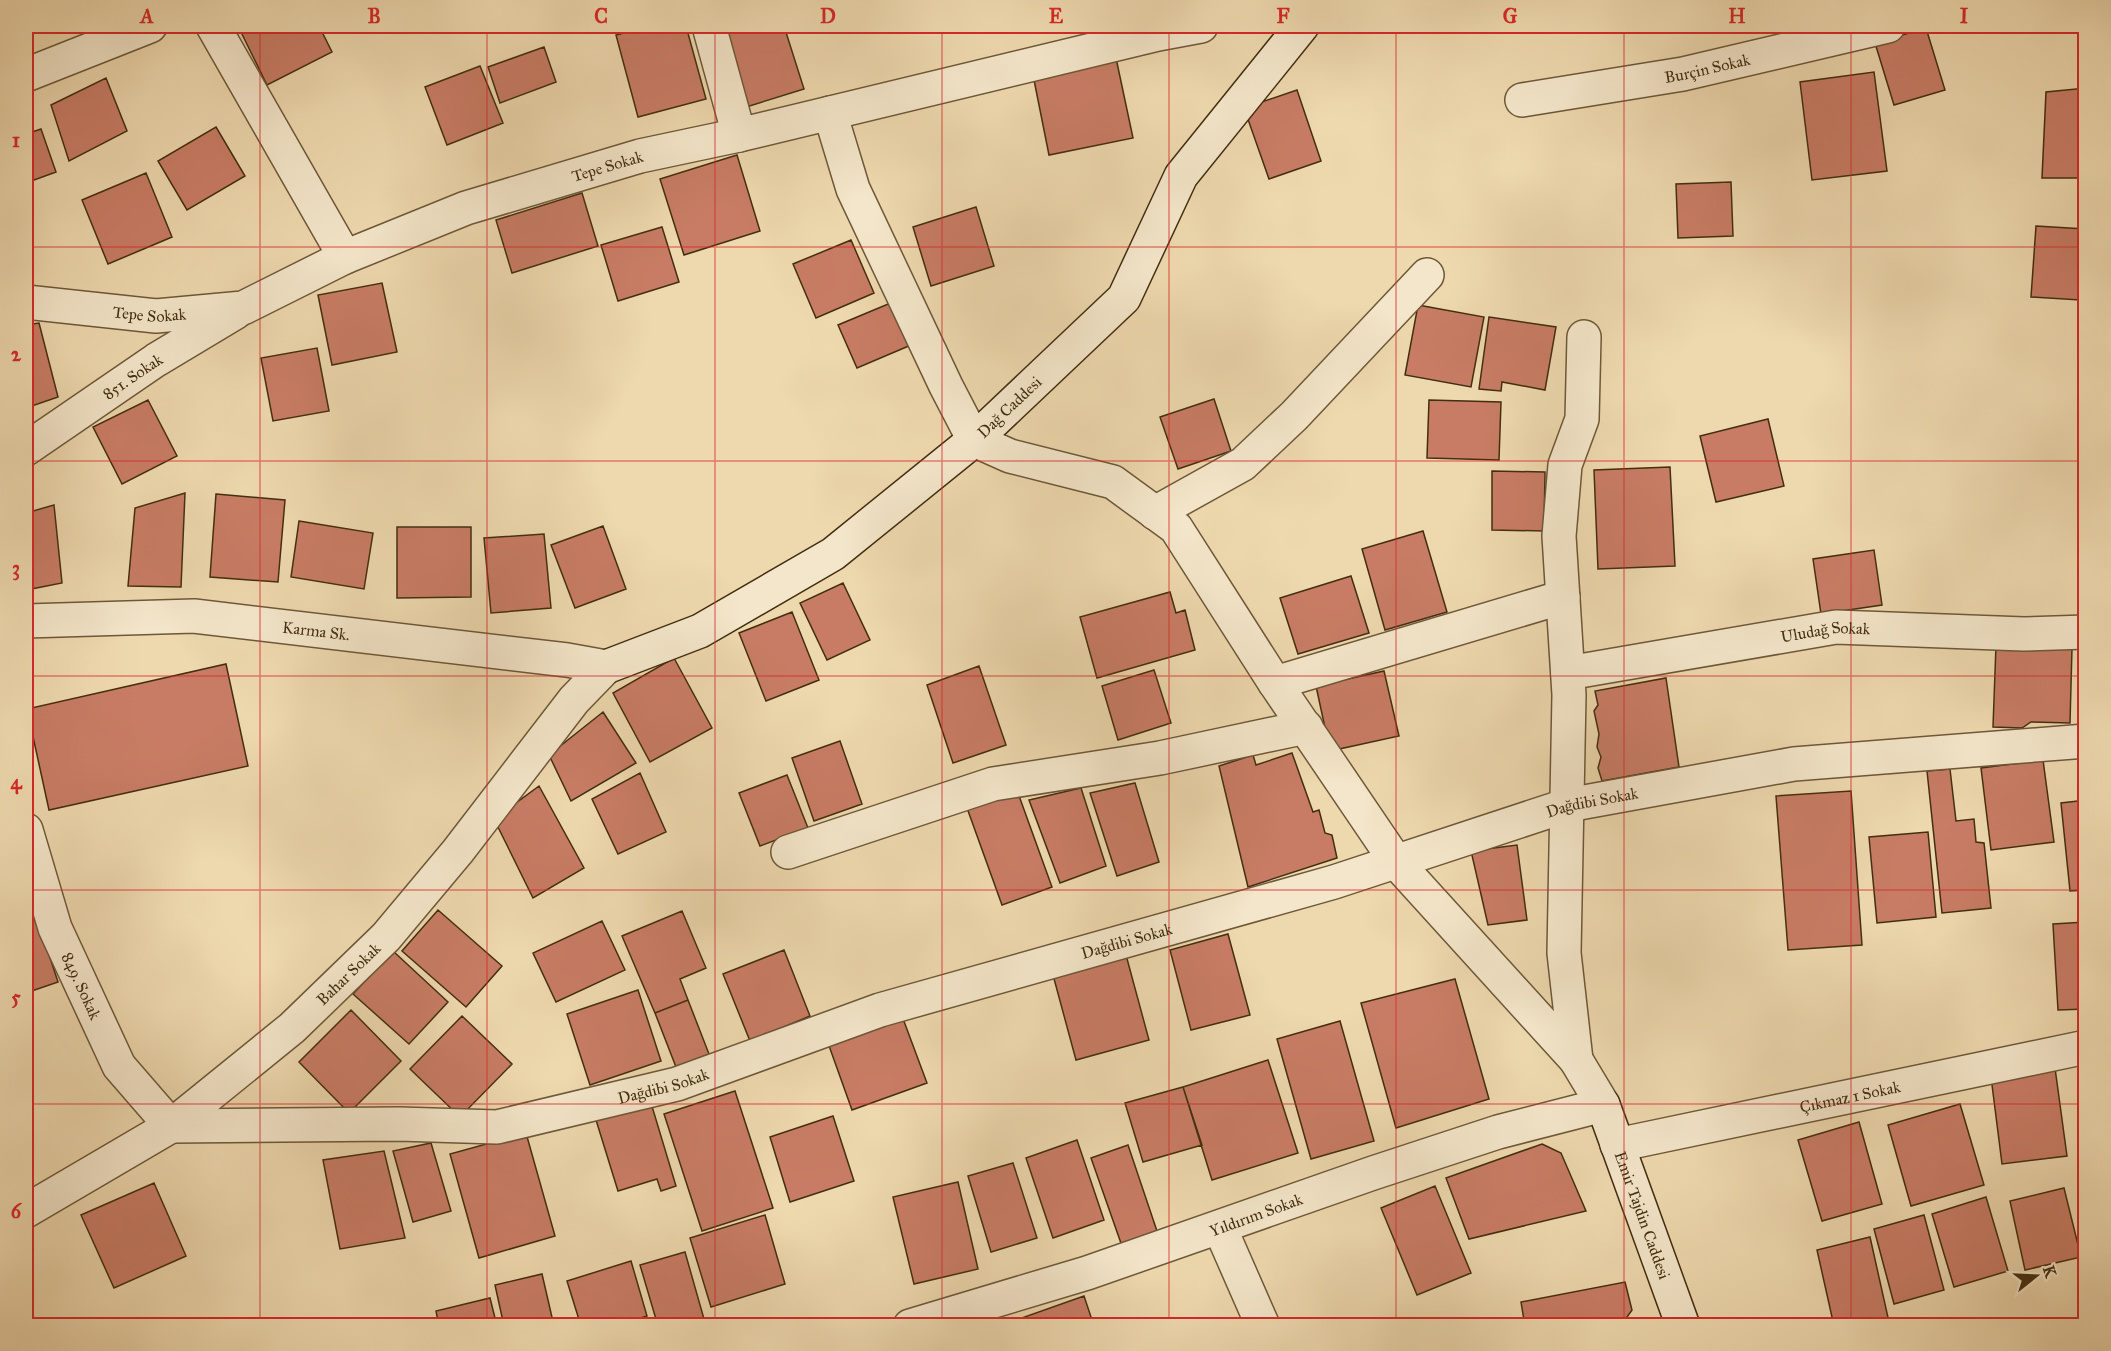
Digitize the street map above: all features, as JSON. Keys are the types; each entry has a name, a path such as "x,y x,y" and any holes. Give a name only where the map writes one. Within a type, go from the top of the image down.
{"street":[{"path":"26,75 150,26"},
{"path":"213,26 345,257"},
{"path":"709,26 740,135"},
{"name":"Tepe Sokak","path":"26,302 156,316 243,308 345,257 466,208 640,156 740,135 1158,34 1201,26"},
{"name":"Dağ Caddesi","path":"606,667 700,631 833,554 974,440 1124,298 1181,176 1302,26"},
{"name":"Burçin Sokak","path":"1522,100 1683,74 1888,26"},
{"path":"830,113 853,189 974,440 1010,456 1113,482 1176,528 1275,683 1397,863 1576,1060"},
{"path":"1155,513 1243,464 1294,416 1427,275"},
{"name":"851. Sokak","path":"26,449 156,360 243,308"},
{"path":"1576,1060 1564,952 1568,805 1568,673 1559,536 1565,465 1582,419 1584,337"},
{"path":"1275,683 1563,597"},
{"name":"Karma Sk.","path":"26,621 194,615 556,658 606,667"},
{"name":"Uludağ Sokak","path":"1568,673 1836,627 2025,633 2085,632"},
{"name":"Bahar Sokak","path":"26,1210 171,1126 292,1028 386,937 458,851 574,700 606,667"},
{"path":"788,852 993,784 1160,758 1306,727"},
{"name":"Dağdibi Sokak","path":"171,1126 399,1124 497,1127 677,1084 880,1010 1397,863 1473,835 1568,805 1794,764 2085,741"},
{"name":"849. Sokak","path":"26,830 55,928 119,1066 171,1126"},
{"name":"Çıkmaz 1 Sokak","path":"1617,1145 2085,1047"},
{"name":"Emir Tajdin Caddesi","path":"1576,1060 1603,1105 1683,1326"},
{"name":"Yıldırım Sokak","path":"910,1326 972,1317 1087,1273 1373,1173 1498,1132 1603,1105"},
{"path":"1220,1228 1263,1326"}],"building":[{"path":"238,26 319,26 332,52 267,85"},
{"path":"652,26 686,26 706,99 638,117 616,35"},
{"path":"718,26 784,26 804,89 743,108"},
{"path":"1926,28 1945,90 1894,105 1875,43"},
{"path":"544,47 556,82 500,103 488,67"},
{"path":"1116,58 1133,138 1049,155 1033,75"},
{"path":"480,66 503,123 447,145 425,87"},
{"path":"1874,72 1887,171 1812,180 1800,82"},
{"path":"106,78 127,131 69,161 51,105"},
{"path":"2086,88 2086,178 2042,178 2046,92"},
{"path":"1297,90 1321,161 1269,179 1244,108"},
{"path":"216,127 245,176 187,210 158,161"},
{"path":"41,129 56,172 26,183 26,134"},
{"path":"737,155 760,231 684,255 660,179"},
{"path":"146,173 172,237 108,264 82,200"},
{"path":"1731,182 1733,236 1678,238 1676,184"},
{"path":"582,193 598,246 512,273 496,220"},
{"path":"976,207 994,266 931,286 913,227"},
{"path":"2036,226 2085,229 2080,300 2031,297"},
{"path":"662,227 679,282 618,301 601,245"},
{"path":"851,240 874,293 816,318 793,264"},
{"path":"382,283 397,352 332,365 318,295"},
{"path":"893,302 911,345 857,368 838,325"},
{"path":"1418,305 1484,317 1471,387 1405,375"},
{"path":"1489,317 1556,327 1545,390 1502,382 1501,391 1479,389"},
{"path":"39,323 58,397 26,408 26,325"},
{"path":"317,348 329,411 273,421 261,358"},
{"path":"1214,399 1231,451 1178,469 1160,417"},
{"path":"148,400 177,456 122,484 93,427"},
{"path":"1429,400 1501,402 1499,460 1427,458"},
{"path":"1768,419 1784,486 1716,502 1700,436"},
{"path":"1670,467 1675,566 1598,569 1594,470"},
{"path":"1492,471 1545,472 1544,531 1492,530"},
{"path":"185,493 181,587 128,586 135,508"},
{"path":"216,494 285,500 278,582 210,577"},
{"path":"54,505 62,583 26,590 26,513"},
{"path":"299,521 373,533 364,589 291,577"},
{"path":"603,526 626,589 575,608 551,545"},
{"path":"397,527 471,527 471,597 397,598"},
{"path":"1423,531 1447,612 1385,630 1362,549"},
{"path":"544,534 551,608 491,613 484,538"},
{"path":"1874,550 1882,605 1821,614 1813,559"},
{"path":"1351,576 1369,633 1298,654 1280,598"},
{"path":"843,583 870,640 827,660 800,603"},
{"path":"1170,592 1176,613 1185,610 1195,650 1097,678 1080,617"},
{"path":"792,612 819,680 766,701 739,633"},
{"path":"1996,645 2072,648 2070,723 2031,722 2022,728 1993,727"},
{"path":"674,658 712,728 650,762 613,693"},
{"path":"226,664 248,766 49,810 27,709"},
{"path":"979,666 1006,745 953,763 927,685"},
{"path":"1154,670 1171,723 1118,740 1102,686"},
{"path":"1384,671 1399,736 1330,751 1316,686"},
{"path":"1666,678 1679,767 1602,781 1598,768 1601,757 1597,747 1599,734 1594,711 1598,705 1595,691"},
{"path":"603,712 636,763 571,801 549,755"},
{"path":"840,741 862,804 814,821 792,758"},
{"path":"1292,753 1313,812 1319,810 1325,833 1332,835 1337,858 1248,887 1219,766 1253,755 1256,765"},
{"path":"2043,760 2054,842 1991,850 1981,768"},
{"path":"1950,769 1956,821 1974,819 1976,842 1984,843 1991,908 1942,913 1927,771"},
{"path":"640,773 666,832 618,854 592,799"},
{"path":"787,775 808,828 760,846 739,793"},
{"path":"1135,783 1159,862 1117,876 1090,793"},
{"path":"539,786 584,868 533,898 494,819"},
{"path":"1081,788 1106,866 1060,883 1029,800"},
{"path":"1851,791 1862,945 1788,950 1776,796"},
{"path":"1018,793 1052,887 1002,905 967,808"},
{"path":"2086,800 2086,890 2070,891 2061,803"},
{"path":"1928,832 1936,917 1877,923 1869,837"},
{"path":"1517,845 1527,920 1488,925 1471,851"},
{"path":"438,910 502,966 466,1007 402,951"},
{"path":"682,911 706,968 680,979 688,1000 655,1013 622,936"},
{"path":"37,918 58,982 26,993 26,922"},
{"path":"602,921 625,970 556,1002 533,953"},
{"path":"2086,922 2086,1009 2058,1010 2053,924"},
{"path":"1228,934 1250,1015 1191,1030 1170,950"},
{"path":"784,950 810,1016 750,1041 723,974"},
{"path":"393,951 448,1002 409,1044 353,994"},
{"path":"1126,955 1149,1040 1076,1060 1053,975"},
{"path":"1455,979 1489,1099 1396,1128 1361,1003"},
{"path":"638,990 661,1061 590,1085 567,1014"},
{"path":"688,1000 709,1054 676,1067 655,1013"},
{"path":"351,1010 401,1061 349,1113 299,1062"},
{"path":"462,1016 512,1064 460,1117 410,1069"},
{"path":"902,1016 927,1083 852,1110 828,1043"},
{"path":"1340,1021 1374,1141 1311,1159 1277,1039"},
{"path":"1268,1060 1298,1153 1212,1180 1183,1087"},
{"path":"2082,1063 2086,1063 2085,1117"},
{"path":"2055,1068 2067,1156 2002,1164 1991,1077"},
{"path":"1183,1087 1202,1145 1143,1162 1125,1103"},
{"path":"735,1091 773,1208 702,1231 664,1114"},
{"path":"651,1103 676,1186 661,1191 657,1179 618,1191 596,1120"},
{"path":"1960,1104 1984,1185 1911,1206 1888,1125"},
{"path":"833,1116 854,1181 790,1202 770,1137"},
{"path":"1859,1122 1882,1204 1822,1221 1798,1140"},
{"path":"526,1133 555,1236 479,1258 450,1154"},
{"path":"1077,1140 1104,1220 1053,1238 1026,1158"},
{"path":"431,1143 451,1211 413,1222 393,1151"},
{"path":"1542,1144 1561,1153 1586,1211 1469,1239 1446,1178"},
{"path":"1128,1145 1158,1234 1122,1246 1091,1158"},
{"path":"384,1151 405,1238 340,1249 323,1160"},
{"path":"1013,1163 1037,1238 991,1252 968,1176"},
{"path":"958,1182 978,1269 914,1284 893,1197"},
{"path":"154,1183 186,1256 114,1288 81,1215"},
{"path":"1435,1186 1471,1273 1417,1295 1381,1208"},
{"path":"2064,1188 2081,1257 2025,1270 2010,1201"},
{"path":"2079,1188 2086,1188 2086,1247 2081,1248"},
{"path":"1986,1197 2008,1271 1954,1287 1932,1214"},
{"path":"765,1215 785,1284 711,1307 690,1238"},
{"path":"1924,1215 1944,1290 1894,1304 1874,1229"},
{"path":"1870,1237 1889,1322 1875,1326 1834,1326 1817,1250"},
{"path":"685,1252 706,1326 658,1326 640,1265"},
{"path":"631,1261 647,1316 616,1326 581,1326 567,1281"},
{"path":"542,1274 554,1326 504,1326 495,1285"},
{"path":"1625,1282 1632,1310 1625,1326 1525,1326 1521,1302"},
{"path":"1084,1296 1094,1326 1018,1326 1016,1320"},
{"path":"490,1298 497,1326 439,1326 436,1311"}]}
